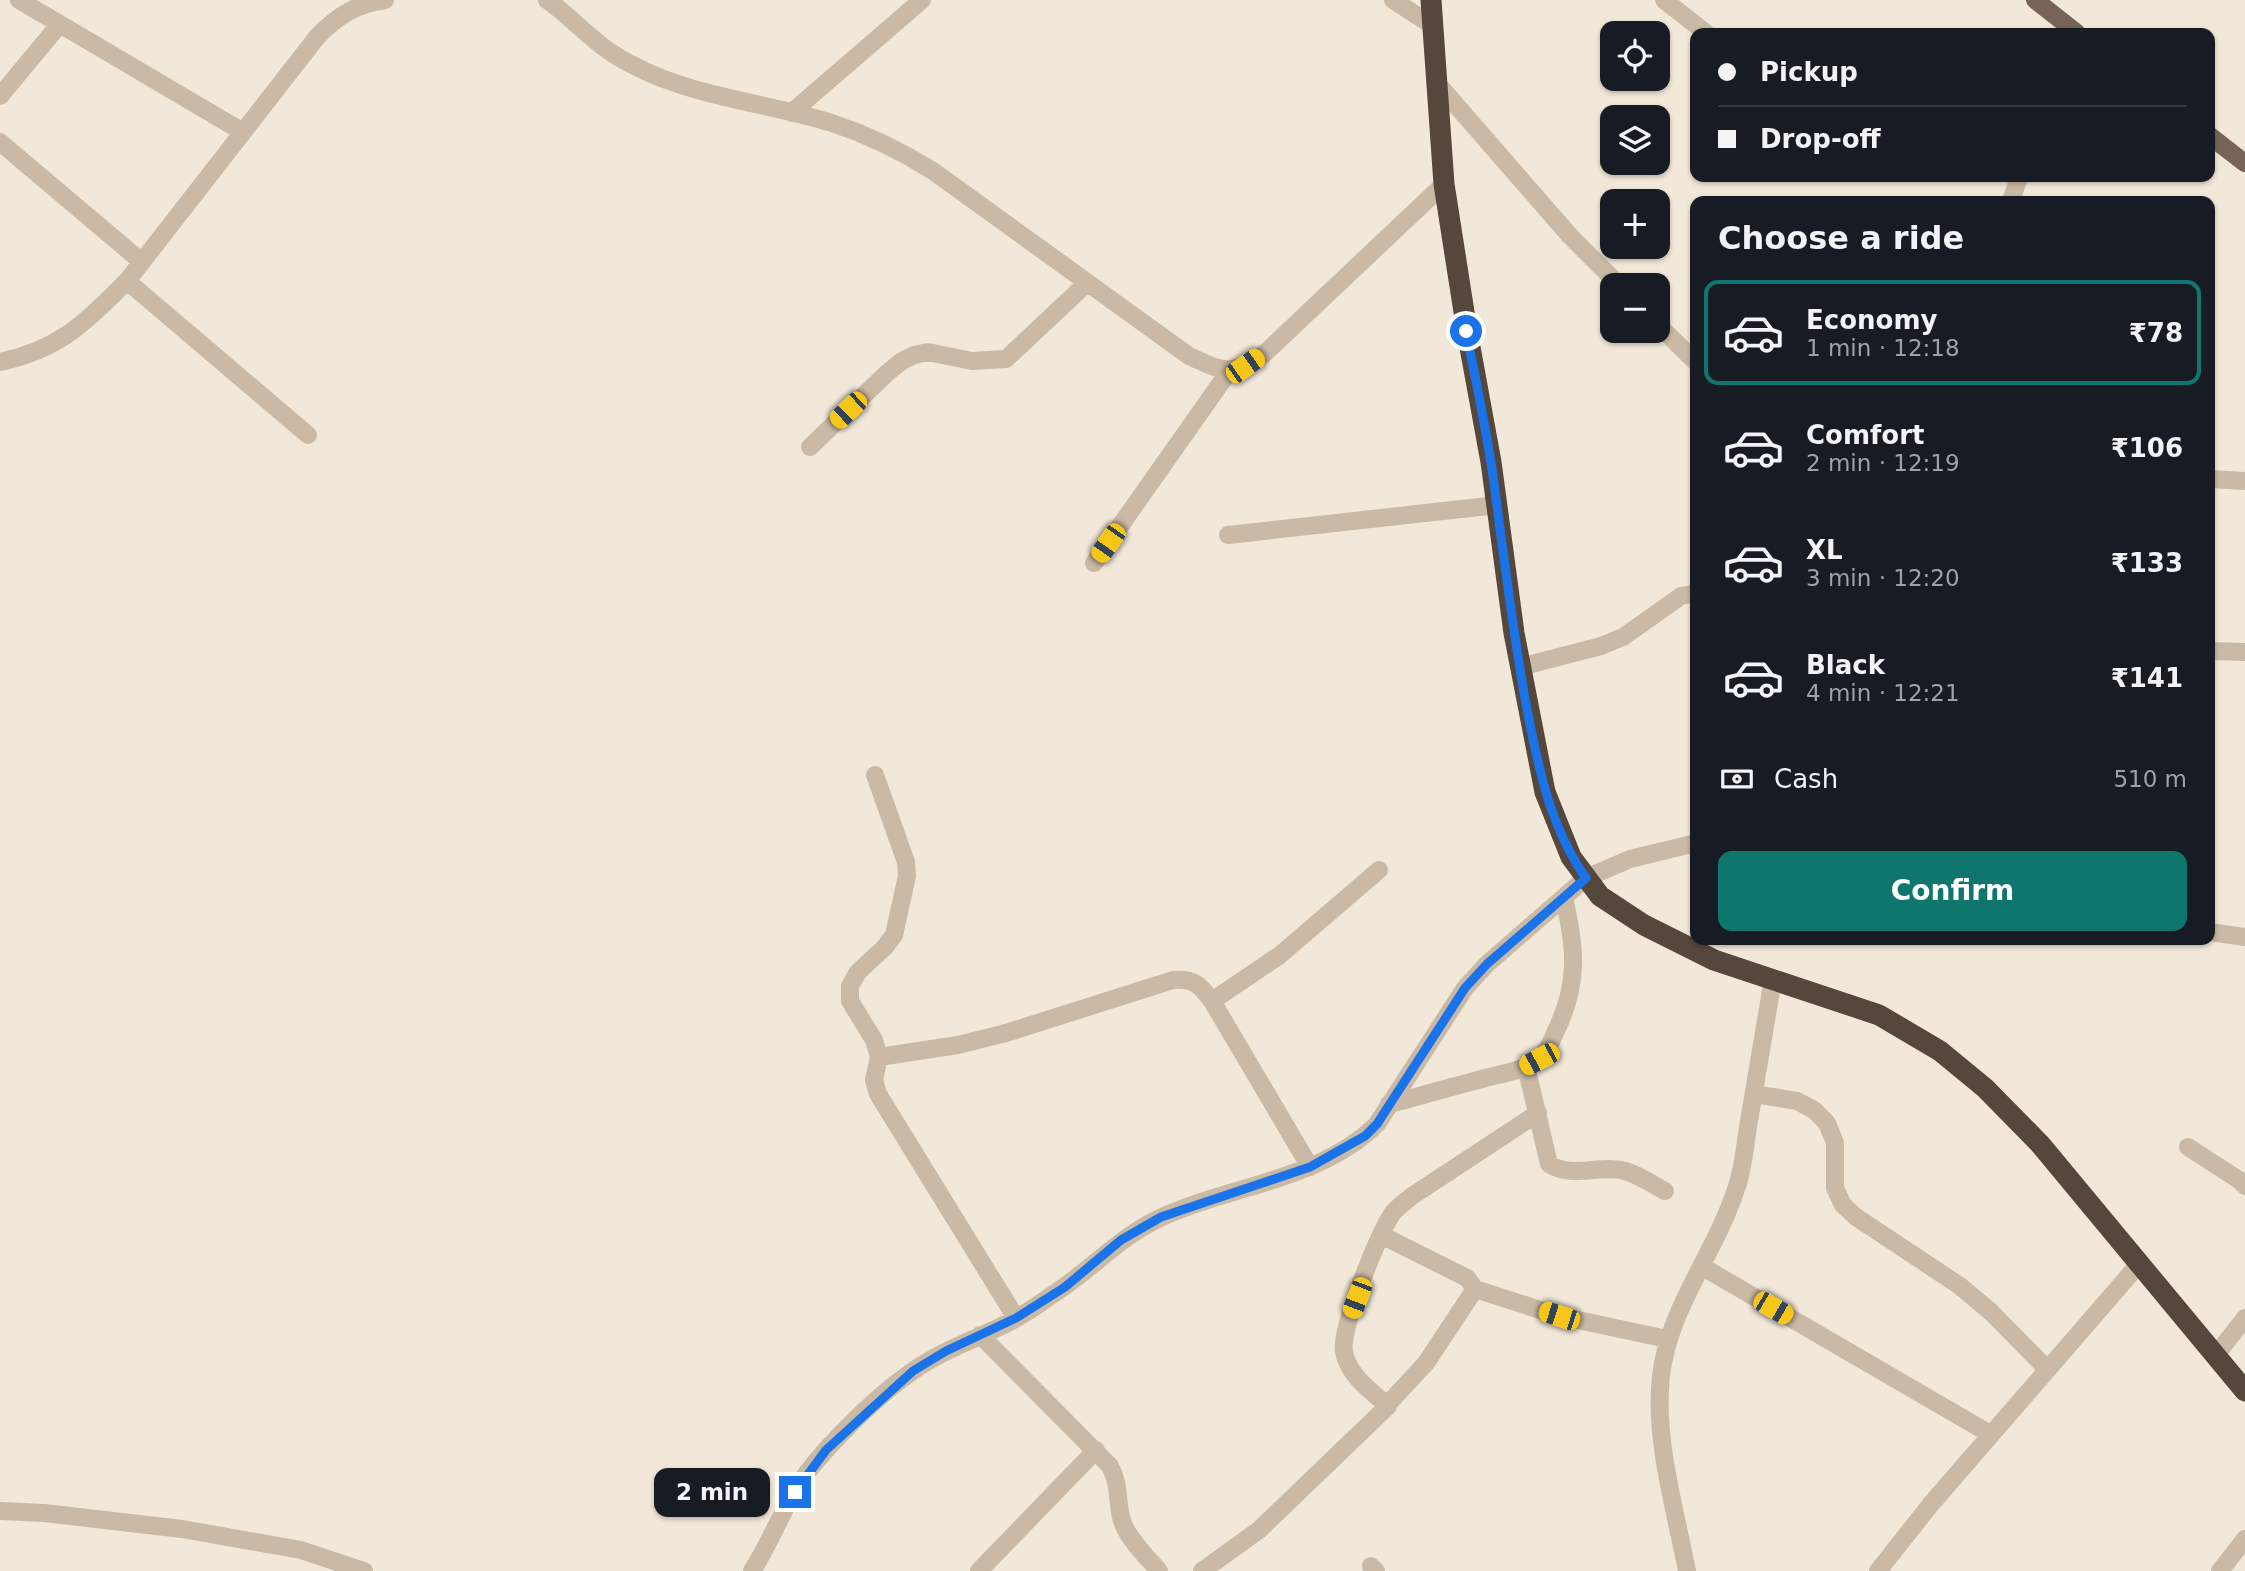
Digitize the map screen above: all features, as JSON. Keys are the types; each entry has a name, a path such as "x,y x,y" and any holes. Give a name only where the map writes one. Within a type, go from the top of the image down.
{"highway":[{"path":"1431,0 1444,184 1497,505 1520,667 1545,792 1571,857 1600,896 1644,925 1714,960 1879,1015 1940,1051 1985,1088 2040,1144 2245,1391"}],"main road":[{"path":"2035,0 2071,28"},
{"path":"2215,140 2245,163"}],"street":[{"path":"19,0 243,132"},
{"path":"334,0 335,19"},
{"path":"0,362 51,346 75,330 127,281 317,37 335,19 362,5 385,0"},
{"path":"547,0 572,18 596,41 623,59 657,76 720,97 829,122 896,148 933,171 1189,356 1214,368 1230,370 1245,366 1264,354 1444,184"},
{"path":"791,113 922,0"},
{"path":"1393,0 1433,26"},
{"path":"1664,0 1700,28"},
{"path":"0,96 59,24"},
{"path":"1436,82 1570,236 1607,273"},
{"path":"0,142 142,262"},
{"path":"127,281 308,435"},
{"path":"810,447 902,361 928,352 972,361 1006,359 1087,283"},
{"path":"1670,337 1690,356"},
{"path":"1094,563 1230,370"},
{"path":"2215,479 2245,481"},
{"path":"1228,535 1497,505"},
{"path":"1520,667 1601,646 1623,637 1681,596 1690,594"},
{"path":"2215,651 2245,652"},
{"path":"875,775 905,862 907,876 894,935 858,972 850,986 850,1001 874,1040 879,1057 874,1080 878,1094 1016,1318"},
{"path":"752,1571 785,1507 805,1476 826,1450 913,1371 1016,1318 1065,1287 1121,1240 1161,1217 1310,1167 1365,1136 1377,1124 1465,988 1487,964 1586,878 1630,859 1690,844"},
{"path":"1212,1001 1280,955 1379,870"},
{"path":"1389,1104 1526,1066 1539,1059 1549,1046 1568,1003 1573,973 1573,939 1564,898"},
{"path":"2215,933 2245,937"},
{"path":"879,1057 958,1045 1006,1033 1173,980 1188,979 1199,984 1212,1001 1310,1167"},
{"path":"1687,1571 1660,1415 1661,1377 1667,1339 1686,1294 1719,1233 1737,1188 1773,979"},
{"path":"1526,1066 1549,1164 1569,1171 1623,1170 1665,1191"},
{"path":"1754,1094 1797,1101 1814,1110 1827,1123 1835,1143 1836,1188 1843,1205 1856,1217 1960,1286 1991,1312 2047,1369"},
{"path":"1387,1405 1350,1367 1344,1352 1349,1319 1381,1235 1394,1212 1412,1196 1538,1113"},
{"path":"2188,1147 2245,1186"},
{"path":"1381,1235 1467,1278 1475,1289 1559,1316 1667,1339"},
{"path":"1878,1571 1990,1434 2139,1264"},
{"path":"1701,1266 1990,1434"},
{"path":"1202,1571 1259,1530 1387,1405 1426,1363 1475,1289"},
{"path":"2215,1356 2245,1318"},
{"path":"980,1335 1110,1466 1117,1478 1123,1524 1159,1571"},
{"path":"979,1571 1096,1450"},
{"path":"0,1511 44,1513 182,1529 301,1550 364,1571"},
{"path":"2220,1571 2245,1539"}],"route":[{"path":"795,1492 826,1450 913,1371 946,1351 1016,1318 1065,1287 1121,1240 1161,1217 1310,1167 1365,1136 1377,1124 1465,988 1487,964 1511,946 1586,878 1571,857 1545,792 1535,748 1514,633 1491,462 1466,331"}]}
